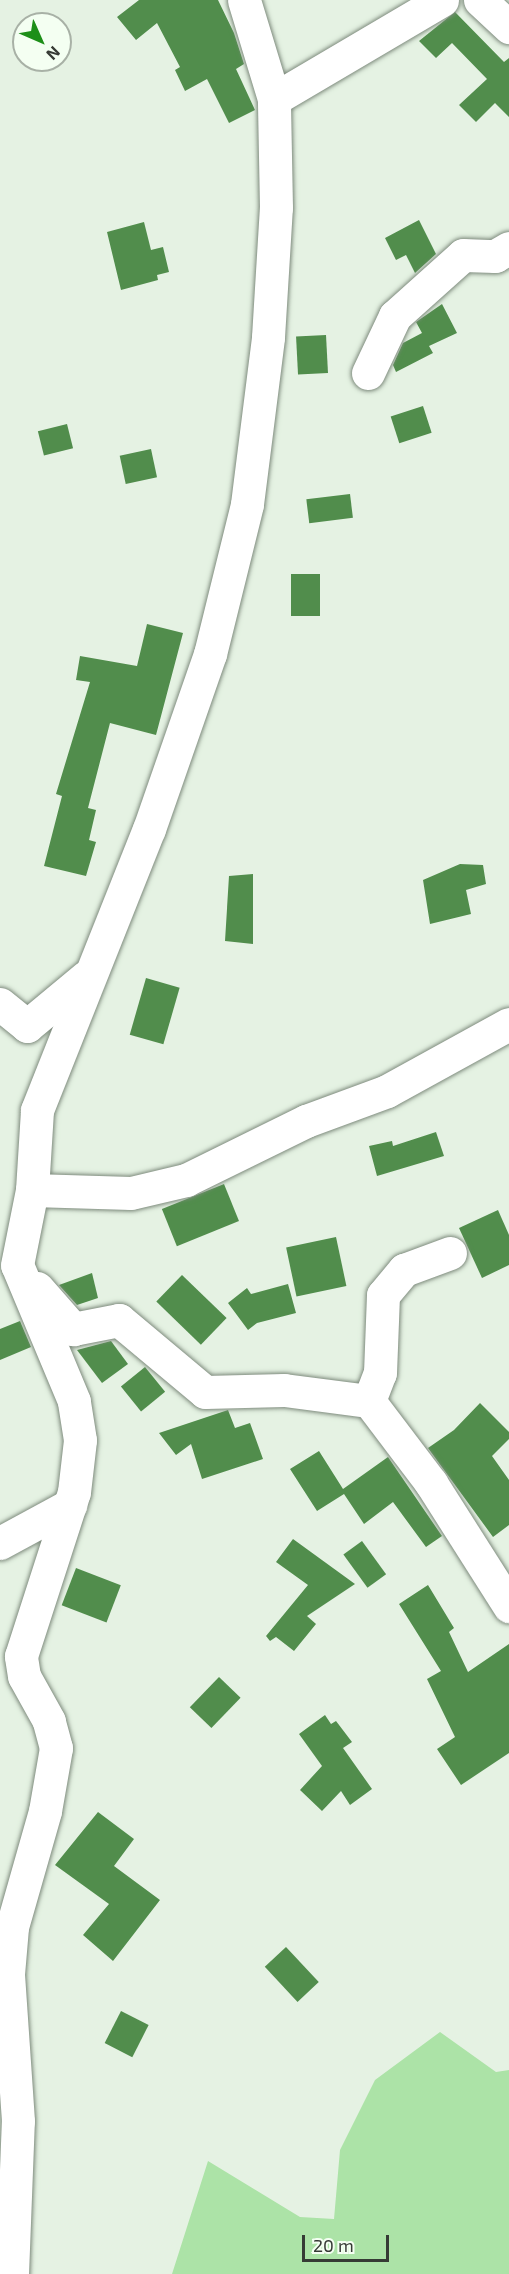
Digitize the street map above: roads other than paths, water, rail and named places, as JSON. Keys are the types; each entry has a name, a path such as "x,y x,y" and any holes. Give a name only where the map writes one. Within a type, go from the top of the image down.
{"street":[{"path":"12,2274 18,2121 8,1974 12,1927 45,1811 56,1748 49,1722 24,1676 21,1656 70,1505 80,1440 75,1401 8,1274 32,1191 37,1110 89,974 149,829 210,654 247,504 268,337 276,208 274,99 244,0"},
{"path":"274,99 442,0"},
{"path":"480,0 509,27"},
{"path":"368,374 395,316 403,308 463,255 495,256 509,248"},
{"path":"0,1004 27,1026 89,974"},
{"path":"32,1191 131,1193 186,1180 306,1121 387,1091 509,1024"},
{"path":"369,1401 380,1373 383,1295 404,1270 450,1253"},
{"path":"8,1274 73,1329 119,1320 205,1392 284,1390 369,1401 431,1483 509,1606"},
{"path":"0,1543 70,1505"}]}
